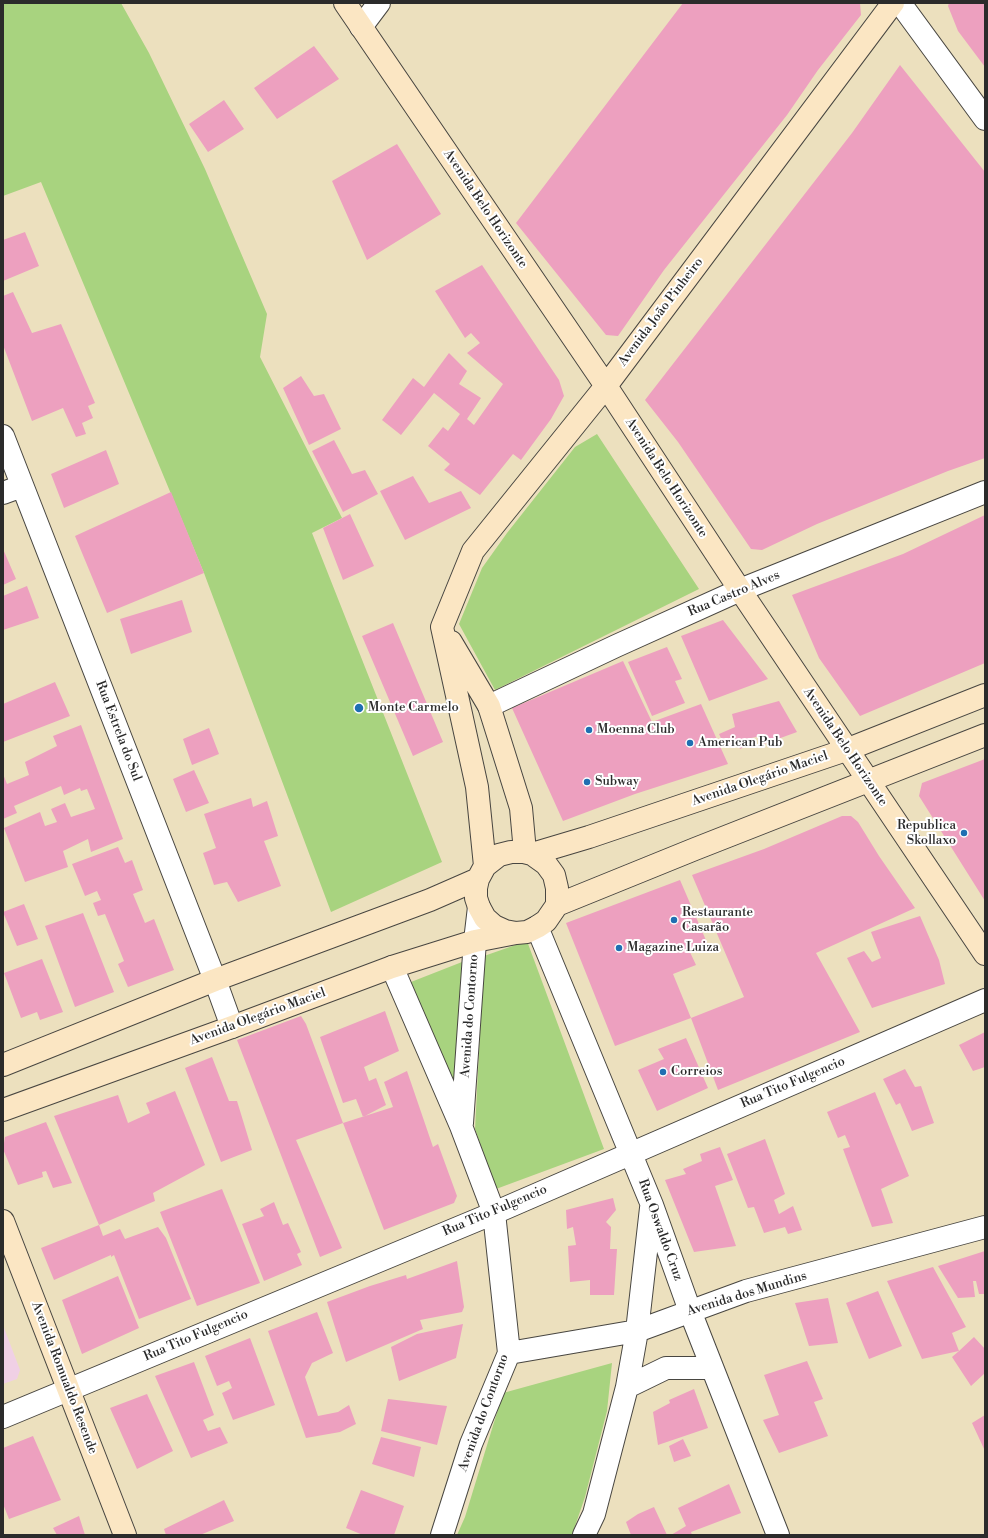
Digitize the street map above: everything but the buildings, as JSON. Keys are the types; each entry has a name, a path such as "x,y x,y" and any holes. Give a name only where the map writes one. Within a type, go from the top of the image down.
{"street":[{"name":"Avenida Belo Horizonte","path":"344,3 606,386 846,750 985,954"},
{"path":"361,27 379,3"},
{"name":"Avenida João Pinheiro","path":"442,627 472,551 606,386 893,3"},
{"path":"900,3 985,119"},
{"name":"Rua Estrela do Sul","path":"3,436 12,489 215,980 232,1027"},
{"name":"Rua Castro Alves","path":"488,706 740,590 985,492"},
{"path":"442,627 488,706 521,808 529,853"},
{"path":"442,627 477,787 481,872 476,888 479,907 485,918 494,926 505,931 516,933 527,932 537,928 546,921 557,905 695,848 985,735"},
{"name":"Avenida Olegário Maciel","path":"529,853 588,837 846,750 985,695"},
{"path":"3,1065 215,980 430,900 481,872 499,855 511,852 529,853 546,864 554,875 557,888 557,905"},
{"name":"Avenida do Contorno","path":"462,1126 475,941 479,907"},
{"name":"Rua Oswaldo Cruz","path":"537,928 652,1204 690,1311 778,1535"},
{"name":"Avenida Olegário Maciel","path":"3,1110 392,967 475,941 516,933"},
{"name":"Avenida do Contorno","path":"392,967 462,1126 494,1213 508,1352 471,1444 442,1535"},
{"name":"Rua Tito Fulgencio","path":"3,1417 494,1213 985,1000"},
{"path":"584,1535 594,1514 627,1388 637,1331 652,1204"},
{"name":"Avenida Romualdo Resende","path":"3,1221 125,1535"},
{"name":"Avenida dos Mundins","path":"508,1352 637,1331 746,1291 985,1227"},
{"path":"627,1388 666,1368 712,1368"}],"shaded area":[{"path":"3,1325 20,1370 17,1379 3,1384"}],"green space":[{"path":"3,3 121,3 149,53 205,169 267,314 260,357 342,518 312,533 442,862 331,912 204,573 41,182 3,196"},
{"path":"597,434 699,589 495,690 459,624 482,568 507,533 575,447"},
{"path":"527,941 604,1149 496,1189 475,1129 484,956"},
{"path":"462,962 454,1082 411,982"},
{"path":"612,1363 607,1411 585,1497 572,1535 457,1535 465,1517 503,1393"}],"place":[{"name":"Monte Carmelo","path":"359,708"},
{"name":"Moenna Club","path":"589,730"},
{"name":"American Pub","path":"690,743"},
{"name":"Subway","path":"587,782"},
{"name":"Republica Skollaxo","path":"964,833"},
{"name":"Restaurante Casarão","path":"674,920"},
{"name":"Magazine Luiza","path":"619,948"},
{"name":"Correios","path":"663,1072"}]}
